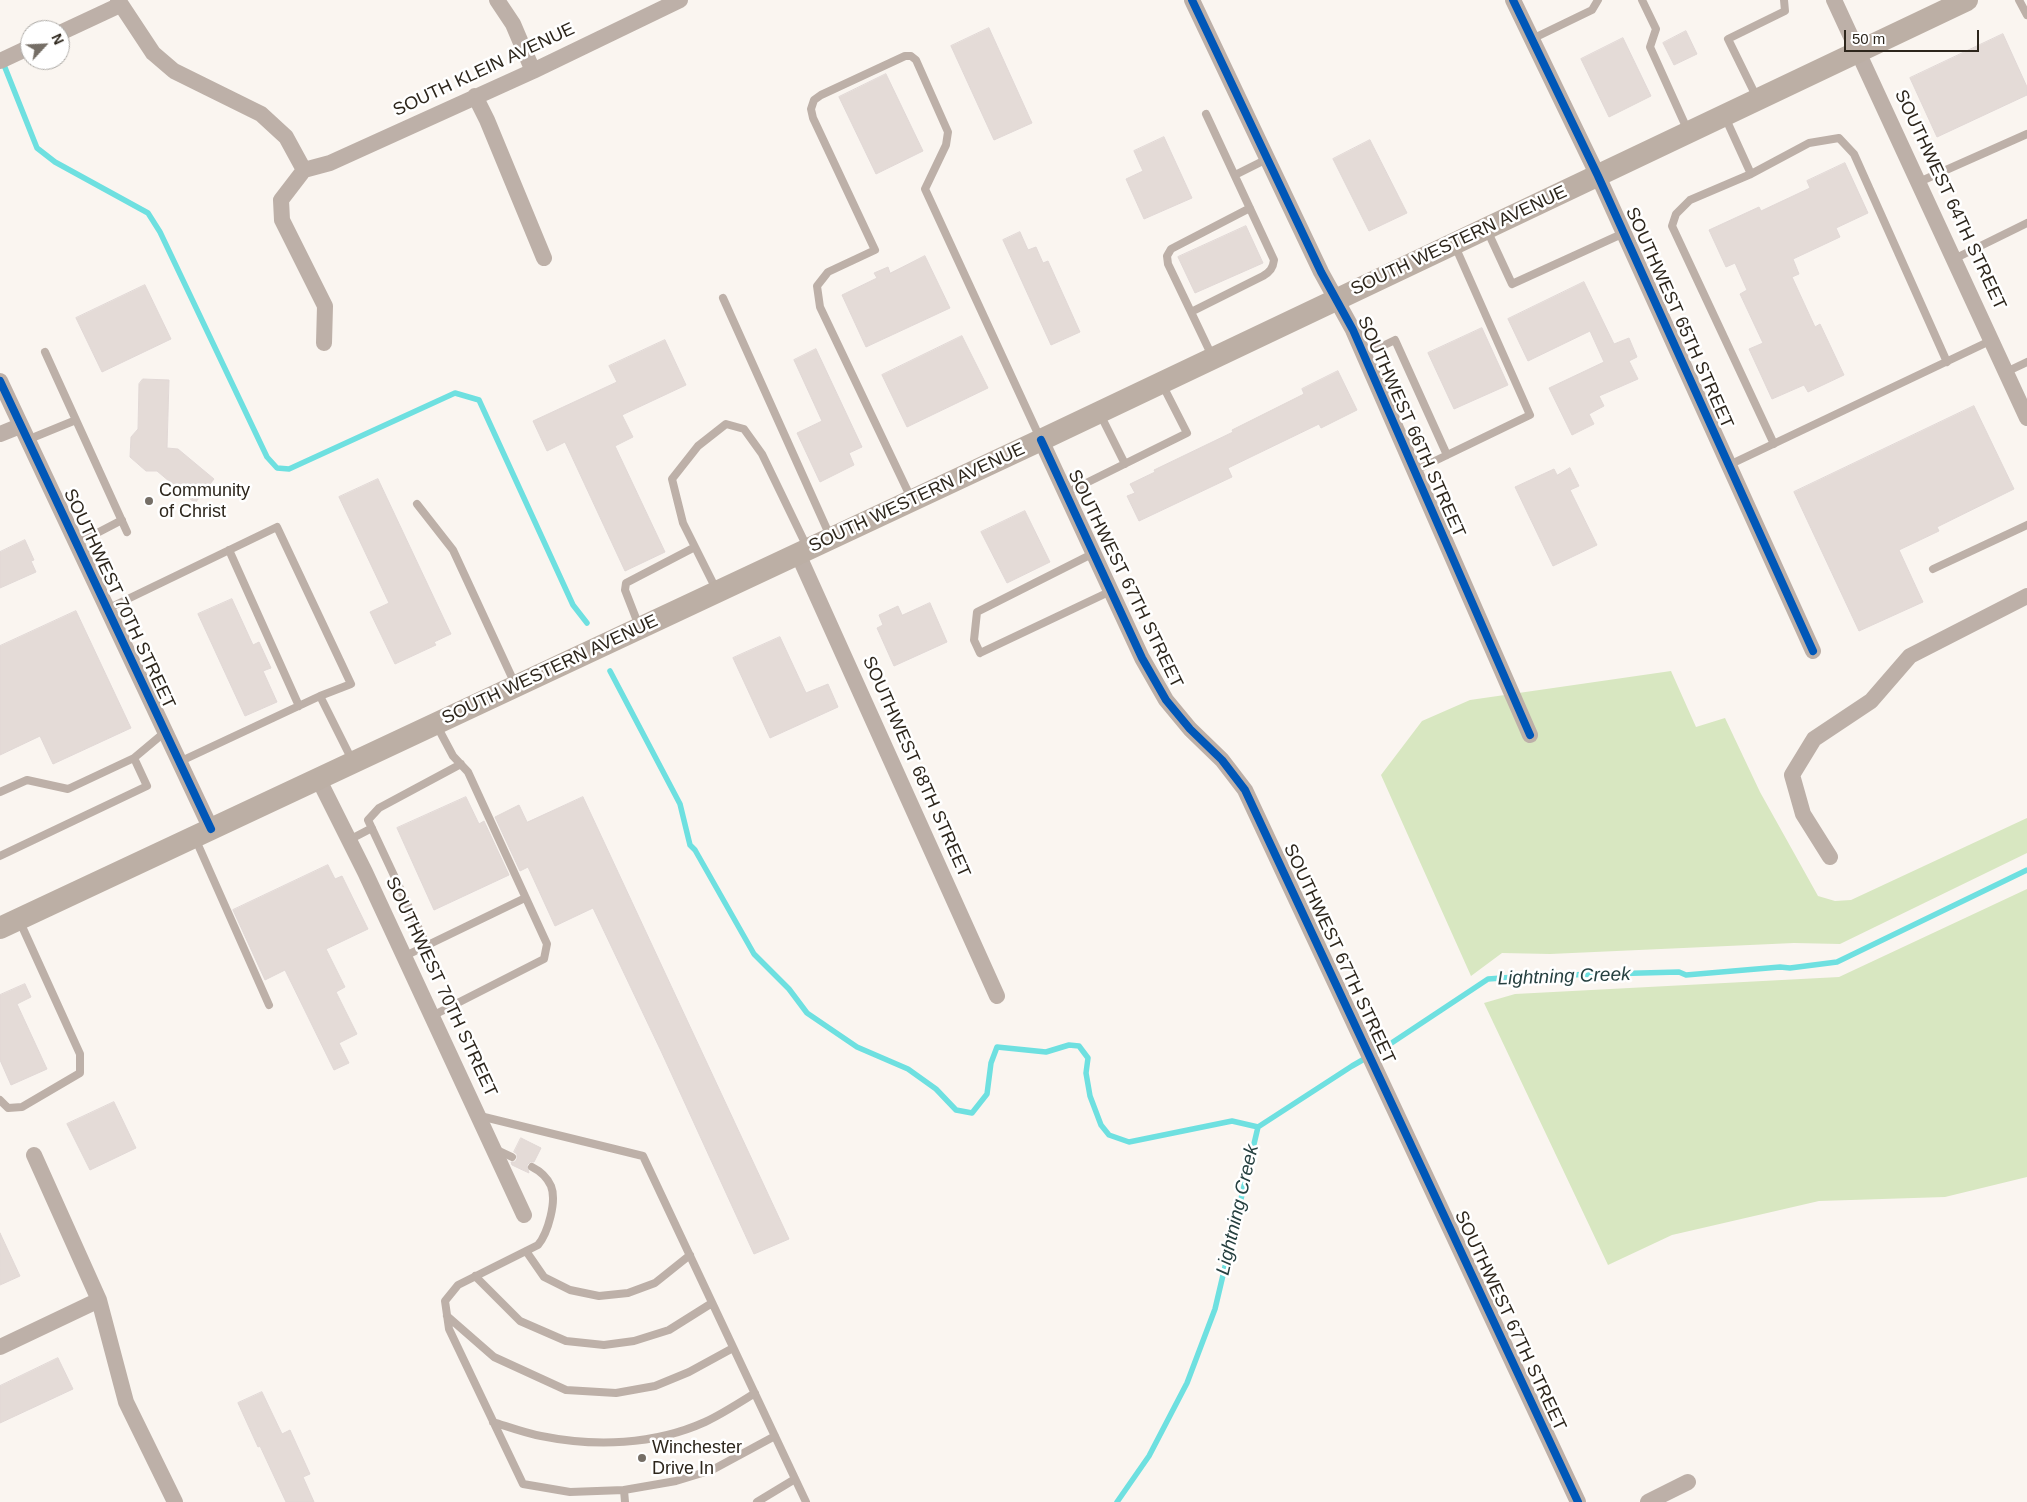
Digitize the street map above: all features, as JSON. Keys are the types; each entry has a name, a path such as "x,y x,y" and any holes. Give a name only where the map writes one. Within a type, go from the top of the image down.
{"main road":[{"name":"SOUTH WESTERN AVENUE","path":"9,923 1041,440 1967,0"}],"street":[{"path":"497,0 513,24 533,71"},
{"name":"SOUTH KLEIN AVENUE","path":"304,170 330,163 533,71 680,0"},
{"name":"SOUTHWEST 66TH STREET","path":"1192,0 1321,272 1364,355 1530,734"},
{"name":"SOUTHWEST 65TH STREET","path":"1513,0 1598,176 1813,651"},
{"name":"SOUTHWEST 64TH STREET","path":"1834,0 2027,418"},
{"path":"70,28 119,3 153,52 174,70 261,114 286,138 304,170 281,200 282,220 325,306 324,343"},
{"path":"7,58 20,52"},
{"path":"475,96 487,120 544,258"},
{"name":"SOUTHWEST 70TH STREET","path":"0,381 179,762 203,832"},
{"path":"0,434 23,433"},
{"name":"SOUTHWEST 67TH STREET","path":"1041,440 1142,658 1166,700 1190,729 1222,760 1246,790 1578,1502"},
{"name":"SOUTHWEST 68TH STREET","path":"803,552 997,996"},
{"path":"1830,857 1803,814 1792,775 1814,739 1871,701 1910,656 2027,596"},
{"name":"SOUTHWEST 70TH STREET","path":"318,778 405,956 524,1215"},
{"path":"34,1155 99,1300 126,1402 175,1502"},
{"path":"0,1347 99,1300"},
{"path":"1648,1502 1688,1482"}],"lane":[{"path":"1532,39 1592,10 1598,0"},
{"path":"1642,0 1656,30 1650,47 1689,132"},
{"path":"1758,100 1728,39 1785,11 1784,0"},
{"path":"2019,0 2027,15"},
{"path":"912,500 820,307 817,286 822,277 828,272 875,250 813,118 812,109 814,100 821,95 905,56 911,56 916,60 948,132 946,144 925,189 1041,440"},
{"path":"1191,312 1269,273 1274,260 1206,114"},
{"path":"1724,116 1751,174"},
{"path":"1919,182 2027,134"},
{"path":"1774,444 1672,226 1676,214 1690,200 1751,174 1810,143 1840,138 1854,154 1947,362"},
{"path":"1235,175 1267,159"},
{"path":"1212,358 1168,264 1167,256 1171,249 1250,208"},
{"path":"1954,259 2027,223"},
{"path":"1486,228 1512,284 1624,233"},
{"path":"1414,471 1530,415 1454,244"},
{"path":"724,298 831,538"},
{"path":"1364,355 1395,340 1447,455"},
{"path":"1729,465 1992,340"},
{"path":"45,352 127,532"},
{"path":"2006,372 2027,362"},
{"path":"1066,493 1187,433 1162,382"},
{"path":"1099,412 1125,464"},
{"path":"23,433 76,420"},
{"path":"717,591 682,523 672,479 698,446 726,424 744,430 762,454 803,552"},
{"path":"417,504 453,550 516,686"},
{"path":"76,544 122,520"},
{"path":"1933,569 2027,525"},
{"path":"107,609 277,527 351,684 320,696 179,762"},
{"path":"639,628 625,590 626,583 694,547"},
{"path":"229,550 299,706"},
{"path":"1094,553 976,612 974,640 980,653 1111,591"},
{"path":"320,696 352,762"},
{"path":"432,1016 544,959 547,944 468,772 454,756 435,724"},
{"path":"0,792 27,780 68,789 134,758 165,732"},
{"path":"0,856 147,786 134,758"},
{"path":"427,946 368,820 379,808 461,764"},
{"path":"349,840 372,828"},
{"path":"203,832 269,1005"},
{"path":"405,956 525,898"},
{"path":"0,1100 8,1108 22,1107 80,1073 80,1054 9,923"},
{"path":"478,1116 644,1156 806,1502"},
{"path":"494,1148 512,1157"},
{"path":"532,1167 542,1172 551,1187 552,1208 545,1237 538,1246 458,1284 445,1301 449,1329 523,1484 570,1492 624,1490 676,1481 712,1470 775,1436"},
{"path":"526,1252 544,1277 570,1290 599,1296 628,1293 655,1283 690,1255"},
{"path":"475,1276 520,1321 566,1341 604,1345 634,1341 669,1330 712,1303"},
{"path":"447,1316 494,1357 566,1390 616,1392 656,1386 689,1372 733,1348"},
{"path":"494,1422 540,1436 583,1442 624,1442 668,1436 706,1421 755,1393"},
{"path":"757,1502 795,1479"},
{"path":"624,1490 625,1502"}],"green space":[{"path":"1671,671 1696,727 1725,718 1760,792 1818,896 1835,901 1851,900 2027,818 2027,853 1840,944 1794,943 1550,954 1502,953 1471,976 1381,775 1422,721 1470,700"},
{"path":"2027,889 2027,1177 1945,1197 1819,1201 1672,1235 1608,1265 1484,1003 1515,994 1839,977"}],"building":[{"path":"989,28 1032,123 994,140 951,46"},
{"path":"1686,31 1697,54 1674,65 1663,43"},
{"path":"2003,34 2027,87 2027,95 1937,137 1910,78"},
{"path":"1623,38 1651,96 1609,117 1581,59"},
{"path":"886,74 923,151 876,174 839,97"},
{"path":"1164,137 1192,198 1144,219 1126,179 1143,171 1134,151"},
{"path":"1370,140 1407,213 1369,231 1333,159"},
{"path":"1845,163 1868,213 1836,228 1840,237 1793,259 1799,274 1792,277 1815,327 1820,324 1844,375 1808,392 1804,385 1772,399 1749,349 1763,343 1740,294 1747,290 1735,263 1726,267 1709,230 1759,207 1761,211 1810,188 1807,181"},
{"path":"1246,226 1263,263 1195,293 1178,257"},
{"path":"1020,232 1028,250 1036,247 1043,263 1048,261 1080,332 1051,345 1003,240"},
{"path":"925,256 950,308 866,347 842,295 877,278 874,273 888,267 890,273"},
{"path":"1584,282 1614,344 1629,338 1637,357 1629,361 1638,379 1599,396 1604,406 1589,414 1594,424 1572,435 1549,388 1604,362 1590,331 1528,361 1508,319"},
{"path":"145,285 171,339 102,372 76,318"},
{"path":"1482,328 1508,385 1454,409 1428,353"},
{"path":"962,336 988,388 907,427 882,375"},
{"path":"665,340 686,385 622,415 633,437 615,446 665,552 625,571 565,442 547,451 533,421 617,382 609,366"},
{"path":"816,349 862,447 849,453 854,465 820,482 797,433 822,421 794,360"},
{"path":"1338,371 1357,410 1321,428 1319,424 1228,468 1232,477 1139,521 1127,496 1135,493 1130,484 1304,394 1302,389"},
{"path":"143,379 169,380 167,448 178,449 214,479 195,503 157,471 146,471 130,457 131,437 138,429 139,384"},
{"path":"1974,406 2014,489 1937,527 1939,531 1899,550 1923,602 1859,631 1794,492"},
{"path":"1570,468 1579,486 1570,490 1597,545 1553,566 1515,487 1554,469 1557,475"},
{"path":"378,479 451,634 434,642 436,645 395,664 370,612 389,603 339,497"},
{"path":"1025,511 1050,562 1007,583 981,532"},
{"path":"25,540 34,560 31,561 36,572 0,588 0,552"},
{"path":"232,599 253,645 259,642 271,668 263,671 277,702 245,716 198,614"},
{"path":"930,603 947,642 894,666 877,628 883,625 879,615 898,606 902,615"},
{"path":"76,611 131,728 53,764 40,736 0,755 0,646"},
{"path":"780,637 806,693 828,684 838,707 770,738 733,658"},
{"path":"466,797 479,824 484,821 509,875 434,910 397,828"},
{"path":"583,797 789,1239 754,1254 593,908 555,926 528,867 520,871 495,817 519,805 527,822"},
{"path":"328,865 335,879 342,876 368,929 326,949 345,987 336,992 357,1034 339,1043 349,1063 334,1070 285,970 265,980 233,910"},
{"path":"25,984 31,997 17,1004 47,1069 11,1085 0,1060 0,995"},
{"path":"114,1102 136,1148 90,1170 67,1124"},
{"path":"521,1138 541,1148 534,1162 530,1162 527,1165 529,1173 512,1165 511,1162 515,1162 517,1159 517,1154 514,1152"},
{"path":"0,1233 20,1276 0,1285"},
{"path":"58,1358 73,1389 0,1423 0,1386"},
{"path":"262,1392 282,1434 290,1430 310,1474 303,1477 314,1502 286,1502 260,1446 258,1447 238,1403"}],"waterway":[{"path":"2,60 37,148 55,162 148,213 160,232 267,457 277,468 289,469 455,393 479,400 573,605 587,623"},
{"path":"610,671 680,804 690,845 695,850 754,954 789,989 807,1013 857,1047 908,1069 936,1089 956,1110 972,1113 987,1094 991,1063 997,1047 1046,1052 1069,1045 1079,1046 1088,1058 1086,1073 1090,1096 1101,1125 1109,1135 1129,1142 1232,1121 1258,1127"},
{"name":"Lightning Creek","path":"1117,1502 1149,1456 1187,1383 1215,1309 1258,1127 1352,1066 1387,1046 1488,979 1679,972 1686,975 1780,967 1790,968 1837,962 2027,870"}],"cycle path":[{"path":"1192,0 1321,272 1353,330 1530,735"},
{"path":"1513,0 1598,176 1813,651"},
{"path":"0,381 211,829"},
{"path":"1041,440 1142,658 1166,700 1190,729 1222,760 1245,790 1578,1502"}],"place":[{"name":"Community of Christ","path":"149,501"},
{"name":"Winchester Drive In","path":"642,1458"}]}
